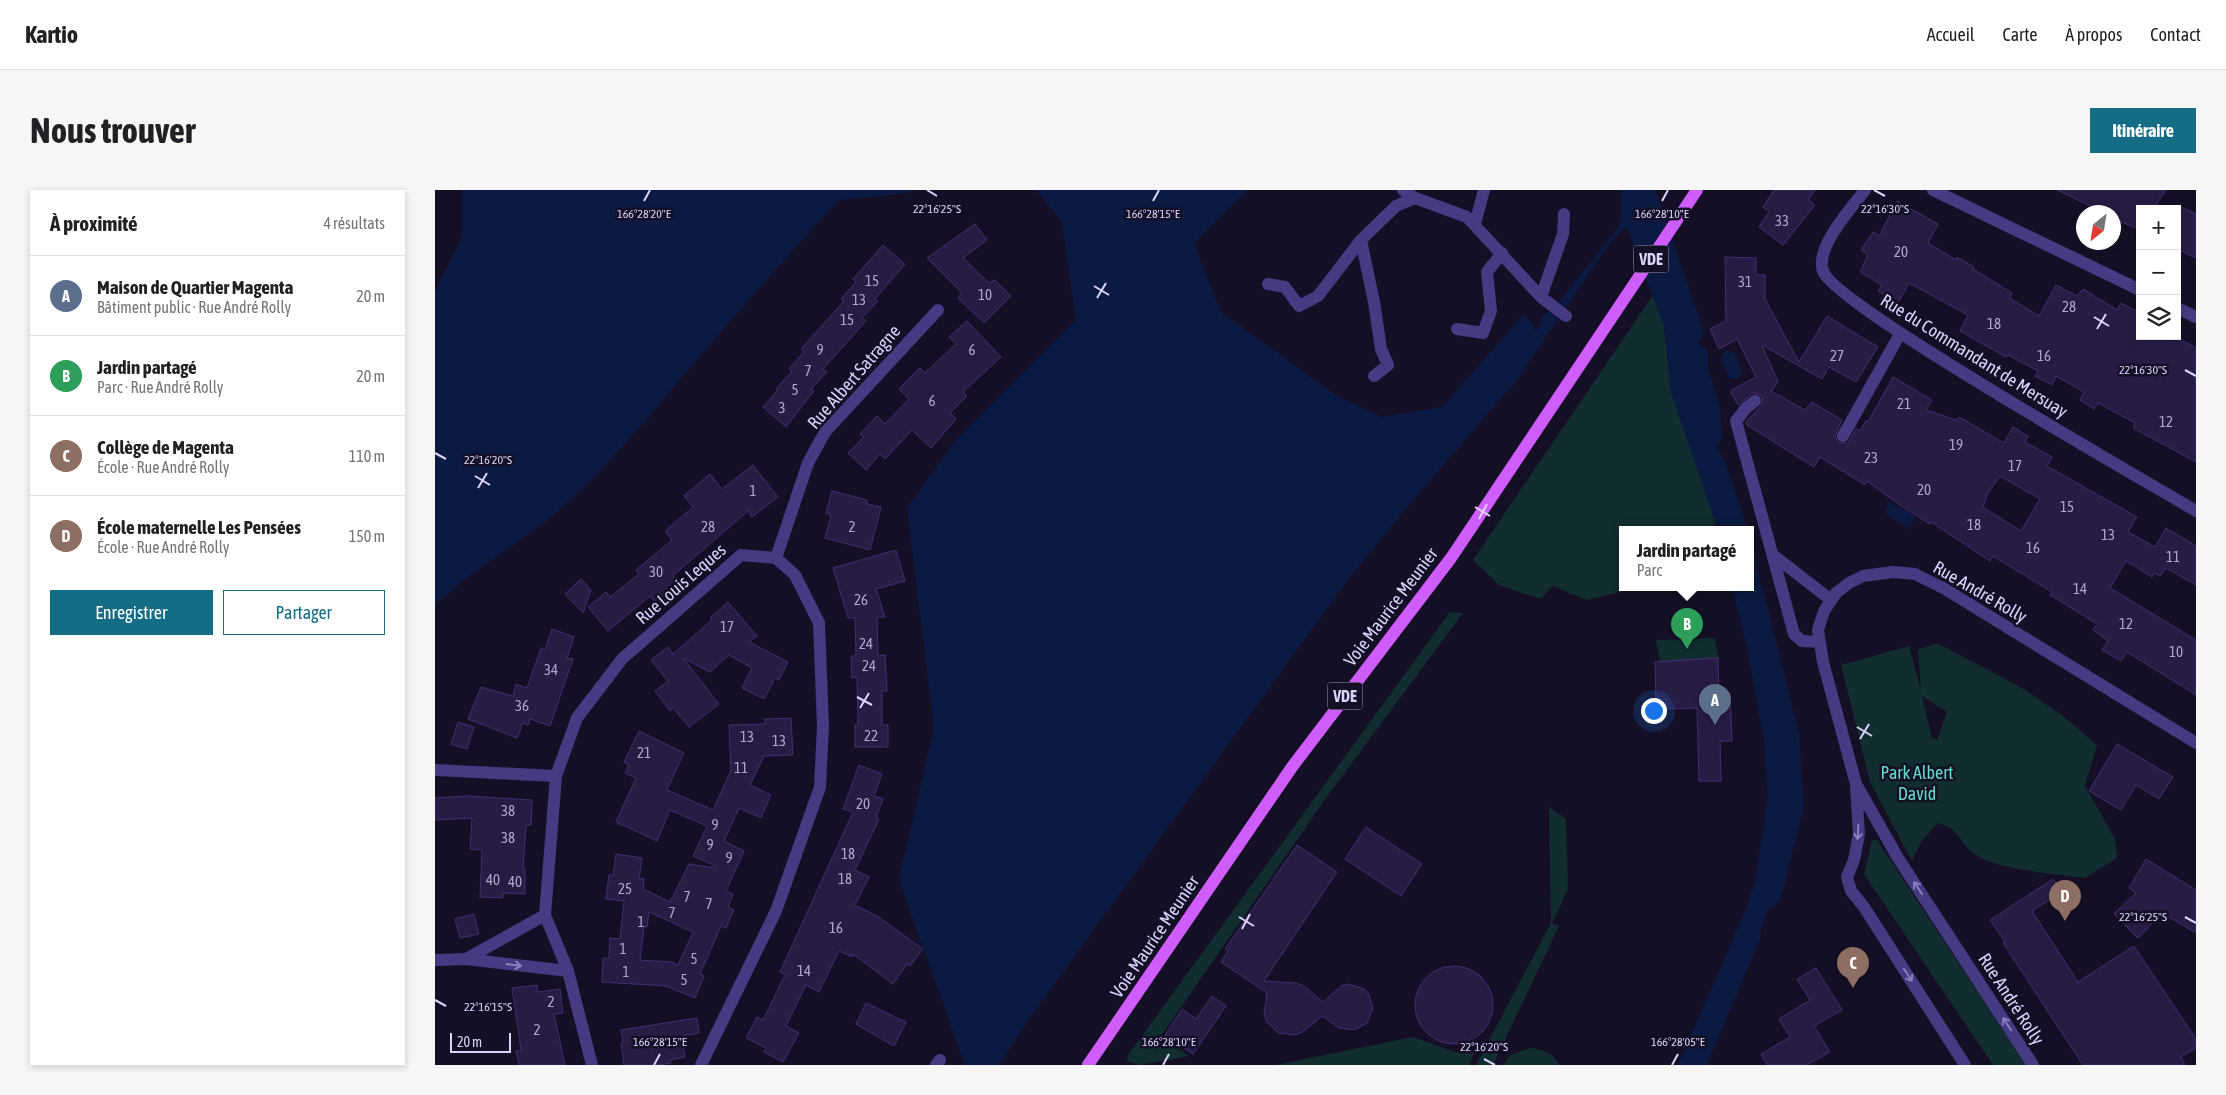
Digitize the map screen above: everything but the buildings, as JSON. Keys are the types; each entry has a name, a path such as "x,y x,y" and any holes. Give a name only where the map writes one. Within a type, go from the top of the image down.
{"main road":[{"name":"Voie Maurice Meunier","path":"1088,1065 1292,767 1451,558 1697,190"}],"street":[{"path":"1403,190 1415,198 1467,217 1541,297 1566,316"},
{"path":"1475,224 1484,190"},
{"name":"Rue du Commandant de Mersuay","path":"1865,190 1826,244 1821,257 1823,272 1828,281 1843,294 1900,334 2196,512"},
{"path":"1933,190 2136,288"},
{"path":"1268,284 1285,287 1299,306 1317,296 1361,240 1396,206 1415,198"},
{"path":"1541,297 1563,234 1564,214"},
{"path":"1361,240 1381,348 1388,365 1374,376"},
{"path":"1457,329 1483,333 1491,311 1487,272 1502,253"},
{"name":"Rue Albert Satragne","path":"776,558 808,463 825,432 938,310"},
{"path":"2181,310 2196,317"},
{"path":"1843,436 1900,334"},
{"path":"1755,401 1746,408 1736,421 1794,634 1802,641 1820,642"},
{"path":"1773,554 1831,600"},
{"name":"Rue Louis Leques","path":"592,1065 568,971 545,916 556,776 577,718 623,659 741,555 776,558"},
{"path":"701,1065 776,911 820,787 823,726 819,624 795,575 776,558"},
{"name":"Rue André Rolly","path":"2033,1065 1898,858 1856,784 1823,662 1819,630 1824,611 1836,593 1849,583 1863,576 1893,572 1915,574 1945,589 2196,743"},
{"path":"435,770 556,776"},
{"path":"1856,784 1859,834 1847,877 1851,890 1864,907 1965,1065"},
{"path":"466,959 545,916"},
{"path":"435,960 466,959 568,971"}],"green space":[{"path":"1653,295 1664,326 1671,392 1713,513 1715,526 1619,526 1619,591 1624,591 1586,600 1553,586 1540,599 1499,585 1473,560"},
{"path":"1450,612 1463,613 1326,798 1161,1036 1189,1056 1139,1065 1127,1061 1128,1055"},
{"path":"1715,638 1718,658 1660,662 1656,640"},
{"name":"Park Albert David","path":"1937,643 2024,689 2062,715 2097,745 2085,786 2115,839 2117,858 2085,878 2010,867 1982,858 1972,852 1956,832 1938,823 1921,842 1912,861 1870,782 1841,665 1909,646 1921,691 1918,650","holes":["1922,696 1947,712 1937,740 1932,738"]},
{"path":"1549,807 1566,819 1568,889 1552,923 1559,926 1493,1065 1476,1065 1551,923"},
{"path":"1872,840 1877,840 2026,1065 1993,1065 1864,874"},
{"path":"1413,1037 1455,1052 1475,1051 1469,1065 1276,1065"},
{"path":"1530,1048 1547,1052 1554,1057 1559,1065 1503,1065 1511,1055"}],"water":[{"path":"462,190 915,190 901,194 839,200 707,348 629,440 581,491 548,519 466,579 435,605 435,292 462,236"},
{"path":"1036,190 1248,190 1194,243 1221,312 1337,396 1382,417 1442,407 1524,314 1535,327 1533,333 1541,325 1540,321 1544,314 1552,311 1558,319 1517,380 1415,498 1350,577 1032,1015 999,1065 965,1065 899,880 934,728 907,508 955,441 1076,320 1062,222"},
{"path":"1620,190 1655,190 1704,333 1698,343 1708,351 1708,369 1720,407 1722,439 1716,446 1725,461 1747,526 1717,526 1671,392 1664,326 1627,228 1613,240 1566,308 1559,302 1619,226 1622,206"},
{"path":"1725,350 1735,353 1742,373 1738,379 1729,378 1721,359"},
{"path":"1888,502 1915,515 1910,529 1886,514"},
{"path":"1754,555 1799,734 1804,808 1780,900 1767,912 1761,929 1760,939 1707,1065 1678,1065 1747,907 1755,882 1768,796 1764,741 1748,651 1733,591 1754,591"}],"place":[{"name":"Jardin partagé","path":"1687,649"},
{"name":"Maison de Quartier Magenta","path":"1715,725"},
{"name":"École maternelle Les Pensées","path":"2065,921"},
{"name":"Collège de Magenta","path":"1853,988"}]}
